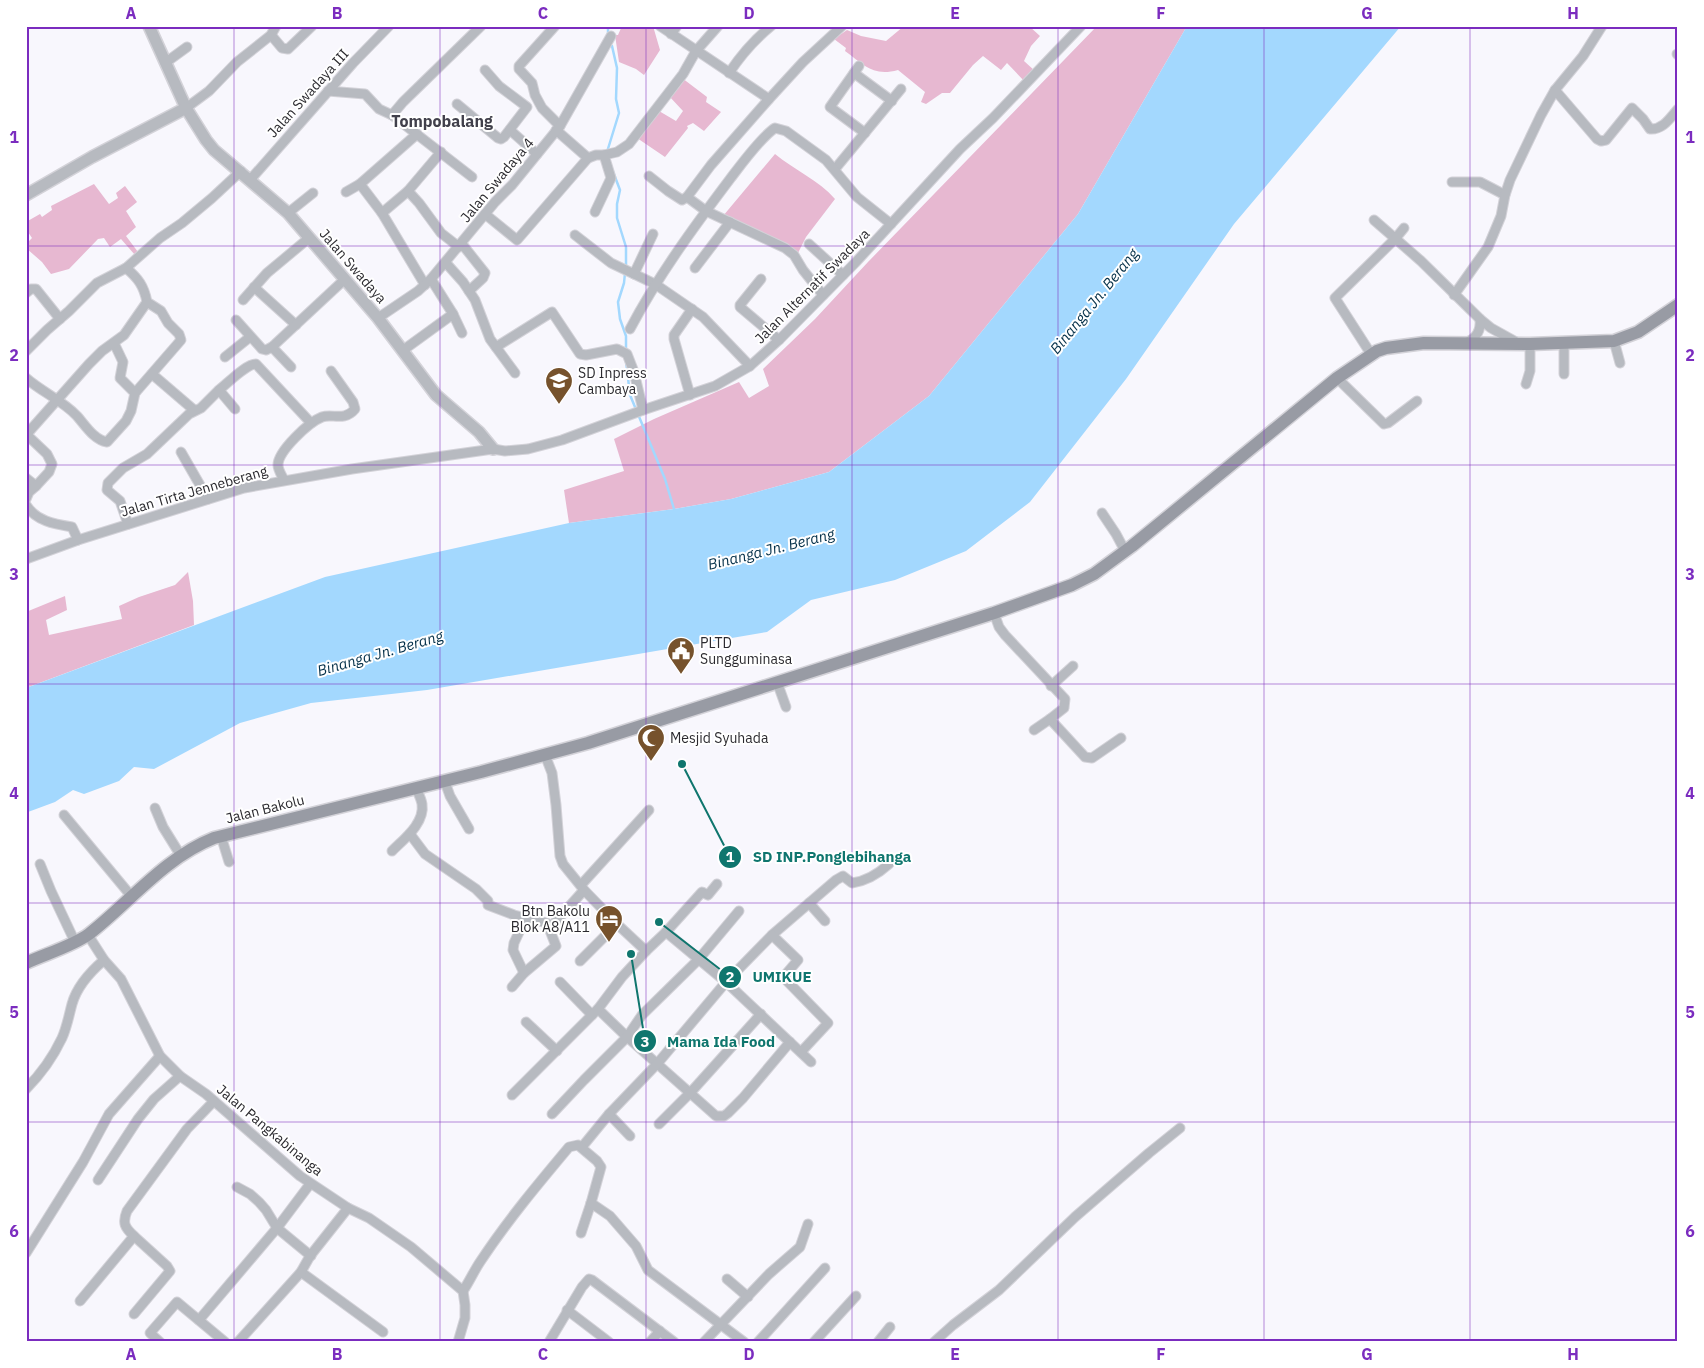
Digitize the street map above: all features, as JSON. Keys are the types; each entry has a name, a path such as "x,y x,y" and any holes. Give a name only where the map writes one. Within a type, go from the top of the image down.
{"main road":[{"name":"Jalan Bakolu","path":"26,963 75,942 90,939 165,867 206,842 223,840 416,788 445,782 634,729 778,686 995,614 1081,581 1125,551 1337,378 1371,354 1386,348 1424,343 1527,344 1617,350 1638,332 1678,305"}],"street":[{"name":"Jalan Swadaya","path":"148,26 186,108 214,150 241,171 288,213 378,318 436,395 468,423 493,449"},
{"path":"26,195 92,157 186,108 209,91 237,62 270,35 276,26"},
{"path":"270,35 282,48 288,49 312,26"},
{"name":"Jalan Swadaya III","path":"250,180 328,91 389,26"},
{"path":"392,115 481,26"},
{"path":"555,26 519,66 519,69 532,83 535,95 542,108 558,128 588,158"},
{"path":"660,26 769,99"},
{"path":"671,34 677,26"},
{"path":"485,214 517,240 588,158 620,151 629,144 683,74 696,51 718,26"},
{"path":"730,73 744,52 772,26"},
{"path":"649,176 676,197 682,200 687,197 711,165 769,99 803,62 842,26"},
{"name":"Jalan Alternatif Swadaya","path":"493,449 505,451 528,449 562,440 715,386 750,366 779,340 843,275 960,149 993,118 1081,26"},
{"path":"1454,295 1488,248 1501,216 1505,194 1541,115 1555,90 1583,56 1602,26"},
{"name":"Jalan Swadaya 4","path":"378,318 428,282 512,185 558,128 611,36"},
{"path":"165,63 186,46"},
{"path":"865,134 830,107 856,69 892,101"},
{"path":"456,104 498,138 503,138 510,130 527,107 499,86 485,70"},
{"path":"836,169 901,89"},
{"path":"1555,90 1601,141 1606,140 1632,108 1650,129 1656,130 1663,126 1678,109"},
{"path":"328,91 367,95 379,109 392,115 472,176"},
{"path":"630,329 655,284 706,211 741,164 775,128 786,131 815,150 836,169 857,197 891,224"},
{"path":"510,130 537,154"},
{"path":"346,192 360,184 417,134"},
{"path":"382,213 408,191 440,152"},
{"path":"595,212 611,178 604,155"},
{"path":"26,350 97,283 126,268 160,238 212,198 241,171"},
{"path":"1452,182 1480,182 1505,194"},
{"path":"360,184 382,213 428,282 453,314 462,333"},
{"path":"408,191 436,227 461,245 485,273 483,278 469,291"},
{"path":"288,213 313,194"},
{"path":"687,197 706,211 770,240 791,253 823,294"},
{"path":"1374,220 1421,261 1454,295 1491,328 1527,344 1530,357 1530,371 1526,384"},
{"path":"695,268 730,222"},
{"path":"1371,354 1335,298 1404,228"},
{"path":"575,234 612,263 655,284 692,309 714,327 750,366"},
{"path":"634,274 652,234"},
{"path":"243,300 267,273 309,238"},
{"path":"809,244 843,275"},
{"path":"446,263 469,291 479,308 490,338 507,359 515,373"},
{"path":"26,499 29,492 48,472 52,464 47,454 27,435 56,400 102,351 124,335 147,302 144,286 126,268"},
{"path":"236,320 262,349 266,350 272,347 346,279"},
{"path":"761,279 740,307 779,340"},
{"path":"254,287 296,325"},
{"path":"26,293 36,289 60,319"},
{"path":"26,378 77,416 90,431 105,442 109,440 126,421 131,411 135,393 180,343 181,337 168,323 161,311 147,302"},
{"path":"690,395 674,335 692,309"},
{"path":"496,347 552,312 580,354 586,355 617,349 627,354 634,372 643,410"},
{"path":"402,350 453,314"},
{"path":"1463,344 1476,336 1479,331 1480,319"},
{"path":"225,357 250,337"},
{"path":"114,343 123,362 120,378 135,393"},
{"path":"272,347 291,367"},
{"path":"1564,374 1565,348"},
{"path":"128,524 120,501 107,490 108,483 124,468 147,454 194,410 201,408 247,367 256,364 311,423"},
{"path":"284,480 278,464 290,443 311,423 325,416 340,417 354,412 353,402 331,371"},
{"path":"152,374 194,410"},
{"path":"1337,378 1384,424 1417,401"},
{"path":"219,390 235,410"},
{"name":"Jalan Tirta Jenneberang","path":"26,559 78,540 244,488 284,480 493,449"},
{"path":"181,452 208,499"},
{"path":"26,478 36,486"},
{"path":"26,505 36,517 55,524 72,527 78,540"},
{"path":"1102,513 1125,551"},
{"path":"995,614 1000,627 1014,646 1065,699 1064,708 1034,730"},
{"path":"1052,686 1073,666"},
{"path":"778,686 786,707"},
{"path":"1050,719 1088,758 1092,758 1121,738"},
{"path":"545,755 549,764 554,789 560,856 567,871 617,924 646,951"},
{"path":"445,782 450,796 469,829"},
{"path":"392,851 410,834 420,816 422,804 416,788"},
{"path":"155,808 162,827 181,856"},
{"path":"550,928 649,810"},
{"path":"64,815 132,897"},
{"path":"410,834 425,854 476,889 488,901 488,905 547,923 556,946 524,973 512,987"},
{"path":"223,840 229,862"},
{"path":"40,864 75,942"},
{"path":"582,1148 609,1114 657,1064 726,982 772,935 840,877 843,876 852,882 859,882 874,876 890,864"},
{"path":"512,1095 595,1012 622,977 702,892 708,895 717,884"},
{"path":"810,903 826,921"},
{"path":"552,1114 627,1038 642,1015 698,960 739,910"},
{"path":"524,973 513,950 514,943 526,917"},
{"path":"580,961 617,924"},
{"path":"666,932 726,982 811,1062"},
{"path":"772,935 798,960 786,974 787,981 828,1023 801,1052"},
{"name":"Jalan Pangkabinanga","path":"90,939 128,991 160,1056 180,1076 214,1101 288,1167 310,1184 368,1218 411,1247 463,1292"},
{"path":"26,1089 41,1074 55,1052 63,1036 72,1004 83,982 89,973 104,960"},
{"path":"560,982 691,1092 713,1114 724,1116 743,1098 790,1042"},
{"path":"659,1124 691,1092 760,1014"},
{"path":"526,1022 556,1051"},
{"path":"26,1253 83,1162 109,1114 160,1056"},
{"path":"98,1180 138,1119 154,1099 180,1076"},
{"path":"134,1314 170,1271 167,1266 126,1229 124,1218 127,1211 186,1129 214,1101"},
{"path":"609,1114 630,1136"},
{"path":"934,1342 999,1290 1075,1217 1180,1128"},
{"path":"458,1342 465,1318 463,1292 478,1264 526,1199 570,1147 578,1145 598,1161 601,1167 581,1233"},
{"path":"199,1320 310,1184"},
{"path":"237,1187 250,1194 259,1202 276,1228 311,1256"},
{"path":"591,1203 610,1216 636,1246 648,1270 744,1342"},
{"path":"238,1342 301,1272 348,1208"},
{"path":"704,1342 769,1274 800,1247 808,1224"},
{"path":"80,1301 134,1236"},
{"path":"758,1342 825,1268"},
{"path":"301,1272 382,1332"},
{"path":"727,1279 748,1297"},
{"path":"549,1342 586,1281 592,1280 674,1342"},
{"path":"814,1342 856,1296"},
{"path":"160,1342 150,1333 177,1302 225,1342"},
{"path":"567,1310 609,1342"},
{"path":"878,1342 890,1328"},
{"path":"650,1342 660,1331"}],"shaded area":[{"path":"622,26 653,26 660,50 644,75 636,69 619,62 615,35 618,35"},
{"path":"904,26 1029,26 1040,36 1031,46 1024,61 1035,71 1025,82 1007,63 1001,70 983,56 950,93 942,93 926,104 921,102 925,92 898,70 889,72 875,71 845,51 846,48 834,39 847,30 861,36 886,41"},
{"path":"1097,26 1187,26 1078,214 929,396 829,472 731,499 674,509 569,523 564,490 624,471 614,439 654,419 739,382 749,398 769,386 763,369 815,319"},
{"path":"682,78 707,97 706,102 721,112 704,131 693,123 687,126 688,128 665,157 637,138 659,111 676,121 683,111 669,96"},
{"path":"775,154 822,186 835,199 806,237 797,255 723,216"},
{"path":"94,184 109,204 118,198 116,193 125,186 137,202 126,211 136,227 126,236 138,252 135,255 121,239 110,247 104,238 98,239 69,269 51,274 42,262 26,248 26,244 32,238 26,229 26,222 40,214 42,217 52,210 51,206"},
{"path":"188,572 193,601 194,625 26,688 26,612 65,596 67,610 46,620 49,635 122,619 119,606 175,585"}],"water":[{"name":"Binanga Jn. Berang","path":"1187,26 1401,26 1234,224 1126,379 1030,502 966,551 895,580 811,600 767,632 427,690 311,703 240,723 154,769 134,767 119,781 84,794 73,790 55,802 28,812 26,820 26,688 325,577 569,523 674,509 731,499 829,472 929,396 1078,214"}],"waterway":[{"path":"608,26 608,35"},
{"path":"607,152 619,113 616,99 617,68 612,46"},
{"path":"612,169 620,190 617,218 626,247 626,267"},
{"path":"625,273 618,302 620,319 626,336 626,350"},
{"path":"626,361 630,395 665,479 674,509"}],"place":[{"name":"SD Inpress Cambaya","path":"559,405"},
{"name":"PLTD Sungguminasa","path":"681,675"},
{"name":"Mesjid Syuhada","path":"651,762"},
{"name":"SD INP.Ponglebihanga","path":"682,764"},
{"name":"UMIKUE","path":"659,922"},
{"name":"Btn Bakolu Blok A8/A11","path":"609,943"},
{"name":"Mama Ida Food","path":"631,954"}],"district":[{"name":"Tompobalang","path":"442,121"}]}
